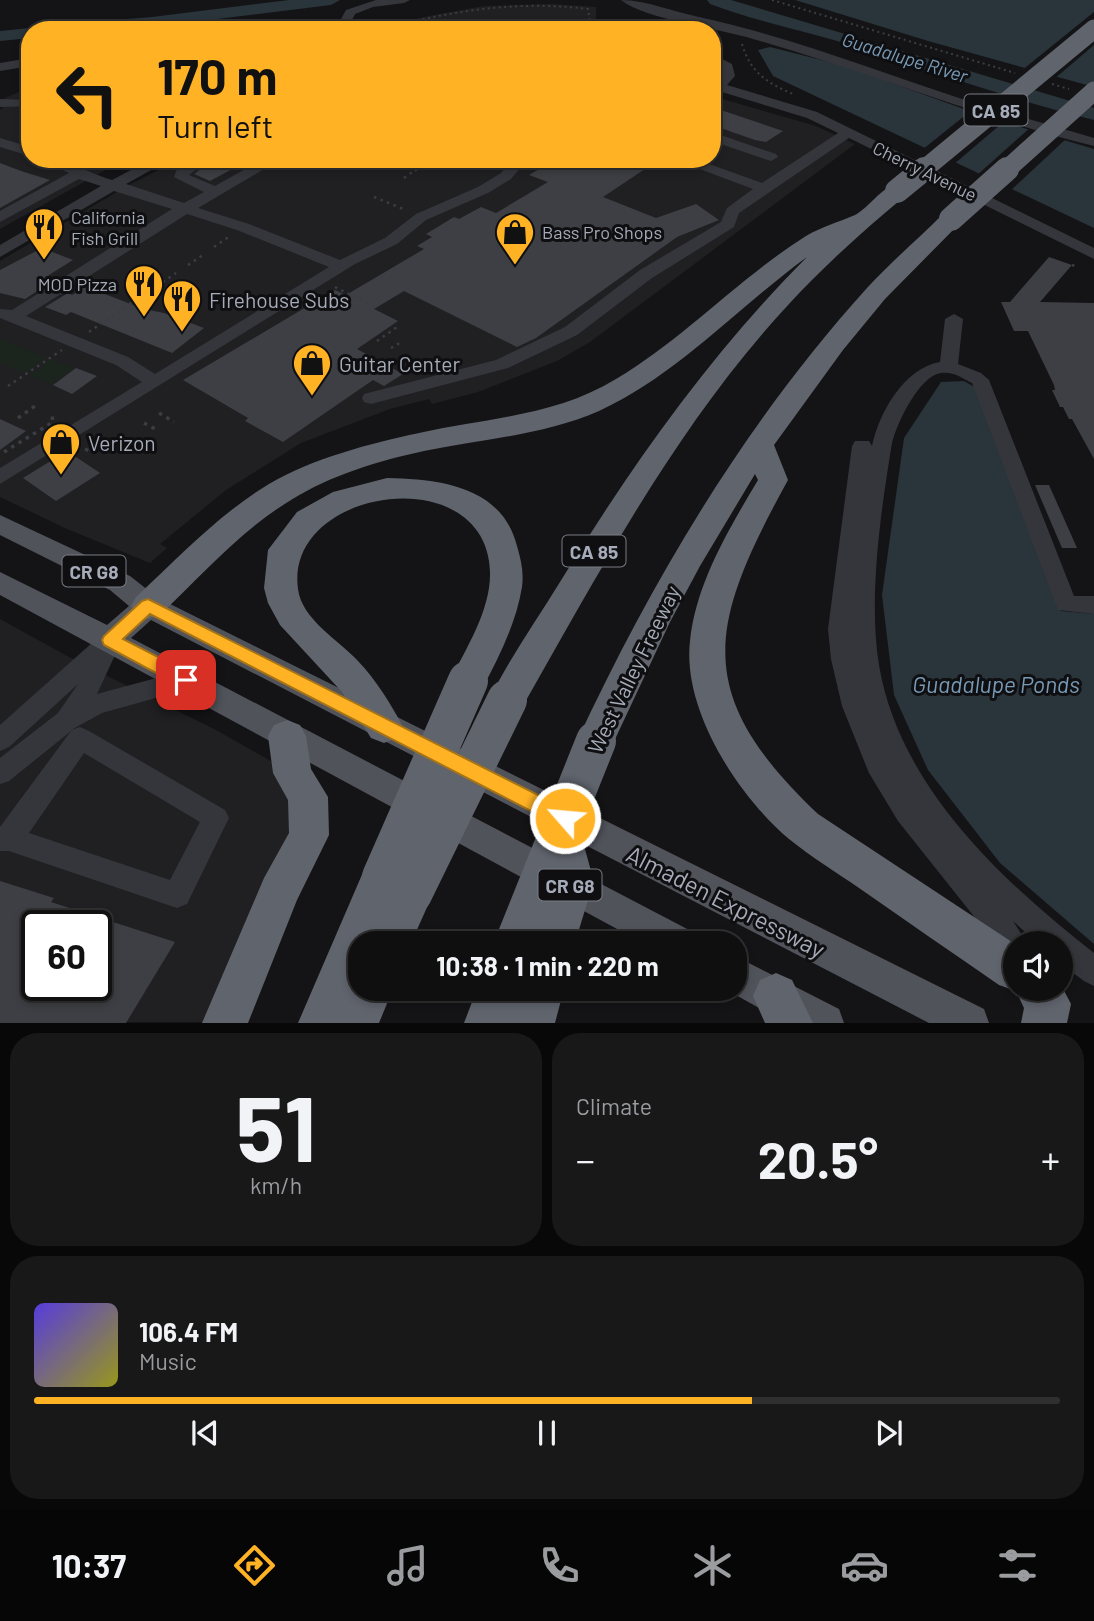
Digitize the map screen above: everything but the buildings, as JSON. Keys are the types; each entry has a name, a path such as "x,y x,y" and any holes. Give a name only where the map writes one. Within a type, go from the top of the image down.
{"highway":[{"name":"CA 85","path":"391,931 397,886 605,532 689,408 755,327 857,221 1094,29"},
{"name":"CA 85","path":"760,446 786,405 878,292 951,219 1094,91"},
{"path":"148,606 239,523 301,480 369,456 546,419 600,400 649,372 815,241 857,221"},
{"path":"760,446 773,480 752,517 721,587 714,608 706,664 731,737 751,770 776,800 804,827 1003,969"},
{"name":"West Valley Freeway","path":"520,931 559,830 626,675 690,553 732,482 760,446"},
{"path":"321,1023 397,886 468,681 502,605 507,573 503,542 485,515 460,498 420,487 376,490 340,501 321,511 293,536 284,551 279,568 285,606 316,643 355,681 384,727"},
{"path":"225,1023 279,892 309,835 308,797 292,773 287,736"},
{"path":"558,931 573,881 559,830"},
{"path":"356,1023 365,1001"},
{"path":"487,1023 495,1001"},
{"path":"532,1023 538,1001"}],"main road":[{"name":"Almaden Expressway","path":"0,524 120,583 148,606 970,1023"},
{"name":"CR G8","path":"0,582 655,931"},
{"path":"110,640 148,606"},
{"path":"747,983 783,1009 825,1023"}],"street":[{"path":"346,21 350,12 361,7 404,0"},
{"path":"627,0 657,12 699,21"},
{"path":"721,26 839,60 962,103 1094,142"},
{"path":"721,62 726,64 729,76 721,82"},
{"path":"0,66 21,63"},
{"name":"Cherry Avenue","path":"721,90 848,132 1094,254"},
{"path":"0,103 21,103"},
{"path":"371,398 502,364 571,331 646,274 728,224 732,211 848,132"},
{"path":"721,139 771,157 738,179"},
{"path":"0,142 21,149"},
{"path":"70,168 78,174 284,242 340,266"},
{"path":"0,252 126,168"},
{"path":"0,237 107,182 142,168"},
{"path":"189,168 182,172 181,177 215,191"},
{"path":"6,314 257,168"},
{"path":"0,477 312,286 340,266 391,241 421,217 483,190 506,176 513,168"},
{"path":"706,168 763,188"},
{"path":"0,217 78,174"},
{"path":"6,314 122,361 154,382"},
{"path":"949,368 954,318"},
{"path":"1046,931 1005,894 933,811 892,745 880,716 869,675 864,635 866,566 886,429 902,401 923,375 932,369 949,368 980,380 1066,604 1094,605"},
{"path":"862,446 855,483 840,634 858,720 904,809 933,848 1003,931"},
{"path":"64,722 93,681 110,640"},
{"path":"0,740 110,640"},
{"path":"0,773 64,722 111,700 186,680"},
{"path":"80,738 216,818 177,895 5,839 80,738"},
{"path":"1073,954 1094,971"}],"path":[{"path":"563,0 563,6"},
{"path":"772,0 1017,74"},
{"path":"413,21 485,7 563,6 588,9 590,21"},
{"path":"1042,81 1068,89"},
{"path":"404,178 420,168"},
{"path":"374,197 415,214"},
{"path":"214,247 231,236"},
{"path":"188,265 203,255"},
{"path":"157,286 176,273"},
{"path":"333,286 377,307"},
{"path":"81,337 144,294"},
{"path":"246,306 260,296"},
{"path":"377,341 397,327"},
{"path":"391,348 403,341"},
{"path":"8,386 67,346"},
{"path":"18,418 35,406"},
{"path":"159,413 174,422"},
{"path":"4,453 53,422 52,416"},
{"path":"144,423 159,431"},
{"path":"85,449 90,451 107,446"}],"shaded area":[{"path":"551,4 596,7 596,21 409,21 484,6"},
{"path":"21,91 21,168 109,168 0,229 0,110 10,102 3,99"},
{"path":"721,99 816,126 855,144 590,342 557,361 478,392 432,404 429,399 390,409 301,443 226,490 160,544 167,548 150,563 67,529 0,497 0,261 162,168 721,168"},
{"path":"4,340 47,358 25,373 0,362 0,342"},
{"path":"52,359 74,369 52,384 29,375"},
{"path":"0,619 69,657 216,730 292,773 308,797 225,1022 0,1022"}],"water":[{"path":"795,0 1094,0 1094,87 928,41"},
{"path":"770,47 845,66 983,116 1094,149 1094,228 773,76 758,50"},
{"name":"Guadalupe Ponds","path":"964,381 976,388 1061,611 1094,614 1094,944 1000,863 928,770 894,695 882,595 904,438 941,382"}],"pier":[{"path":"1094,12 1094,45 1053,80 1021,71"},
{"path":"973,109 1007,119 953,165 922,150"},
{"path":"1031,127 1067,138 1009,192 976,176"}],"waterway":[{"name":"Guadalupe River","path":"160,21 331,0"},
{"name":"Guadalupe River","path":"716,0 747,12 857,41 962,76 1094,114"},
{"name":"Guadalupe River","path":"0,36 21,34"}],"place":[{"name":"California Fish Grill","path":"44,261"},
{"name":"Bass Pro Shops","path":"515,266"},
{"name":"MOD Pizza","path":"144,318"},
{"name":"Firehouse Subs","path":"182,333"},
{"name":"Guitar Center","path":"312,397"},
{"name":"Verizon","path":"61,476"}],"route":[{"path":"186,680 110,640 148,606 565,818"}]}
